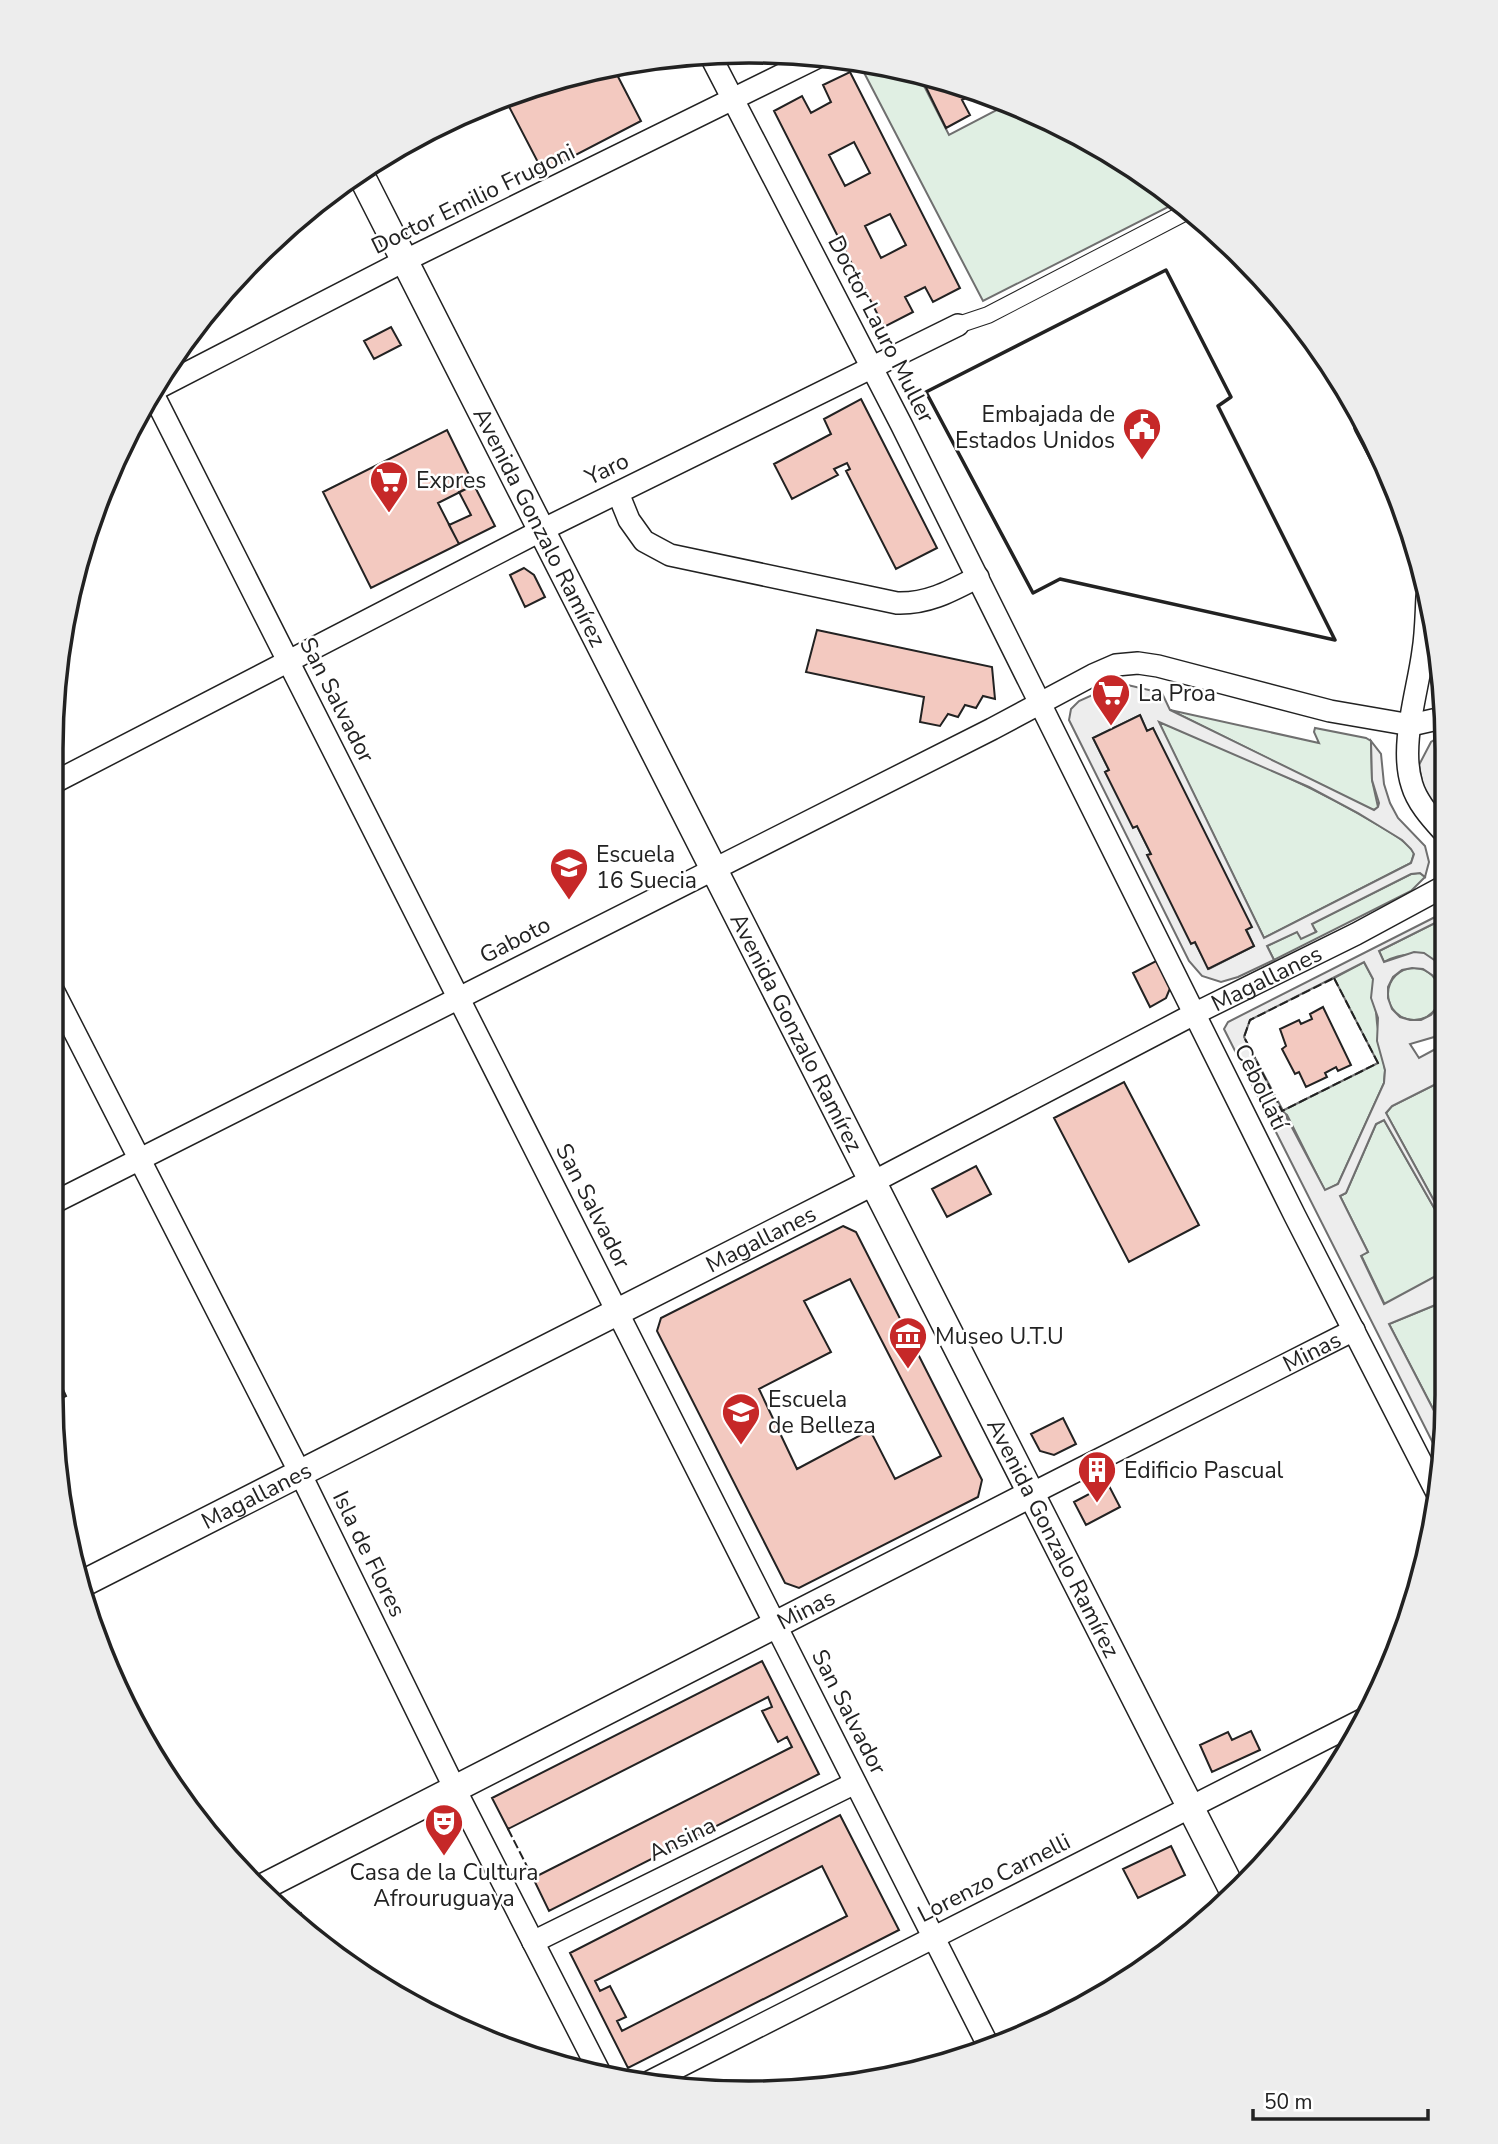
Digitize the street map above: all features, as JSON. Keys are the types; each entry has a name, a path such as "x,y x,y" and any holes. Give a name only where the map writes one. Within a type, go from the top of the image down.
{"street":[{"name":"Doctor Lauro Muller","path":"714,64 872,366 1040,704"},
{"name":"Doctor Emilio Frugoni","path":"171,380 404,261 804,65"},
{"name":"Avenida Gonzalo Ramírez","path":"364,182 1230,1884"},
{"name":"Yaro","path":"63,779 542,530 872,366 958,325 988,315 1180,215"},
{"name":"San Salvador","path":"156,404 985,2039"},
{"path":"618,493 629,520 644,541 670,555 897,603 930,600 978,577"},
{"path":"1425,633 1411,725 1408,766 1412,787 1435,822"},
{"name":"Gaboto","path":"63,1198 1116,665 1138,663 1158,666 1330,711 1411,725"},
{"name":"Cebollatí","path":"1040,704 1430,1479"},
{"path":"1411,725 1434,720"},
{"name":"Magallanes","path":"88,1581 873,1182 1435,891"},
{"name":"Isla de Flores","path":"63,1010 300,1474 594,2063"},
{"name":"Minas","path":"268,1884 1354,1330"},
{"name":"Lorenzo Carnelli","path":"662,2075 1349,1727"},
{"name":"Ansina","path":"533,1942 856,1783"}],"green space":[{"path":"864,73 924,85 949,135 998,109 1092,155 1169,207 983,301"},
{"path":"1170,710 1319,743 1315,728 1366,738 1371,741 1372,780 1378,807 1374,810 1368,808"},
{"path":"1158,721 1269,769 1350,809 1407,844 1414,853 1411,863 1264,938"},
{"path":"1420,873 1425,877 1411,891 1274,960 1267,946 1298,931 1316,931 1311,924 1411,874"},
{"path":"1435,923 1435,961 1407,955 1384,962 1379,951"},
{"path":"1364,962 1373,979 1385,1070 1384,1083 1338,1184 1325,1191 1287,1115 1282,1111 1378,1063 1334,978"},
{"path":"1414,968 1433,975 1433,1013 1414,1020 1395,1013 1388,994 1395,975"},
{"path":"1435,1084 1435,1203 1386,1113 1392,1106"},
{"path":"1384,1120 1435,1209 1435,1277 1385,1305 1361,1255 1368,1252 1340,1196 1346,1193 1376,1124"},
{"path":"1435,1305 1435,1412 1389,1324"}],"shaded area":[{"path":"1119,683 1162,693 1170,710 1374,810 1379,803 1372,780 1371,741 1381,754 1384,784 1390,803 1398,818 1425,846 1429,862 1425,877 1420,873 1411,874 1312,924 1316,932 1301,939 1297,932 1267,946 1274,960 1238,977 1221,982 1202,976 1189,961 1069,720 1071,709 1079,701","holes":["1140,715 1147,731 1153,728 1254,946 1209,969 1148,855 1151,854 1137,826 1105,772 1109,770 1093,738","1159,722 1309,787 1358,813 1402,840 1414,854 1411,863 1264,938"]},
{"path":"1435,740 1435,808 1424,792 1419,765"},
{"path":"1435,917 1435,923 1379,951 1384,962 1414,952 1424,953 1435,961 1435,979 1423,969 1402,970 1393,977 1388,987 1388,998 1392,1009 1400,1017 1410,1020 1421,1020 1435,1010 1435,1036 1410,1044 1419,1058 1435,1049 1435,1084 1392,1106 1386,1113 1435,1203 1435,1209 1384,1120 1376,1124 1346,1193 1340,1196 1368,1252 1361,1256 1384,1304 1435,1276 1435,1305 1389,1324 1435,1412 1434,1444 1224,1029 1228,1022","holes":["1364,962 1373,979 1371,998 1378,1018 1377,1041 1385,1070 1384,1083 1338,1184 1325,1190 1244,1037 1250,1020"]}],"building":[{"path":"850,72 960,288 933,302 925,287 905,297 913,312 884,327 774,111 802,96 811,113 831,102 823,85","holes":["854,142 870,173 845,186 829,155","890,214 906,245 881,258 865,226"]},
{"path":"617,76 641,121 543,172 509,106 571,86"},
{"path":"925,86 966,98 962,100 970,115 946,128"},
{"path":"391,327 401,345 374,359 364,341"},
{"path":"861,399 937,548 896,569 846,471 850,469 847,463 834,469 838,475 792,499 774,464 831,434 824,419"},
{"name":"Expres","path":"447,430 474,485 438,503 459,544 371,588 323,492"},
{"path":"474,485 495,526 459,544 449,525 471,515 459,492"},
{"path":"524,568 534,575 545,597 525,607 510,575"},
{"path":"817,630 992,667 995,699 983,696 976,708 965,705 958,717 948,714 940,726 920,722 924,697 806,672"},
{"path":"1140,715 1147,731 1153,728 1252,927 1246,930 1254,946 1208,969 1195,942 1191,944 1147,855 1151,854 1137,826 1133,828 1105,772 1109,770 1093,738"},
{"path":"1158,960 1171,986 1166,998 1150,1007 1133,973"},
{"path":"1323,1007 1351,1065 1338,1071 1336,1067 1325,1073 1327,1077 1306,1087 1299,1072 1295,1074 1282,1049 1286,1046 1280,1029 1299,1020 1301,1024 1312,1019 1310,1014"},
{"path":"1124,1082 1199,1225 1129,1262 1054,1118"},
{"path":"976,1166 991,1194 947,1217 932,1189"},
{"path":"843,1226 856,1232 982,1480 978,1497 799,1588 785,1583 657,1331 661,1318","holes":["850,1279 941,1456 895,1479 870,1430 797,1469 759,1389 831,1352 804,1301"]},
{"path":"1063,1418 1076,1444 1054,1455 1040,1451 1031,1434"},
{"name":"Edificio Pascual","path":"1108,1484 1120,1507 1086,1525 1074,1502"},
{"path":"762,1661 819,1774 549,1911 533,1878 792,1747 787,1737 778,1742 762,1711 772,1707 768,1697 508,1829 492,1798"},
{"path":"1251,1731 1260,1750 1212,1772 1200,1745 1228,1732 1232,1740"},
{"path":"840,1815 899,1930 628,2068 570,1953","holes":["822,1866 847,1916 622,2031 617,2021 626,2017 610,1986 600,1991 595,1981"]},
{"path":"1171,1846 1185,1875 1138,1898 1123,1869"}],"fence":[{"path":"1334,978 1378,1063 1282,1111 1244,1037 1250,1020 1334,978"},
{"path":"508,1829 533,1878"}],"wall":[{"path":"1166,270 1231,397 1218,406 1335,640 1060,579 1033,593 926,392 1166,270"}],"place":[{"name":"Embajada de Estados Unidos","path":"1142,461"},
{"name":"Expres","path":"389,514"},
{"name":"La Proa","path":"1111,727"},
{"name":"Escuela 16 Suecia","path":"569,901"},
{"name":"Museo U.T.U","path":"908,1370"},
{"name":"Escuela de Belleza","path":"741,1446"},
{"name":"Edificio Pascual","path":"1097,1504"},
{"name":"Casa de la Cultura Afrouruguaya","path":"444,1857"}]}
